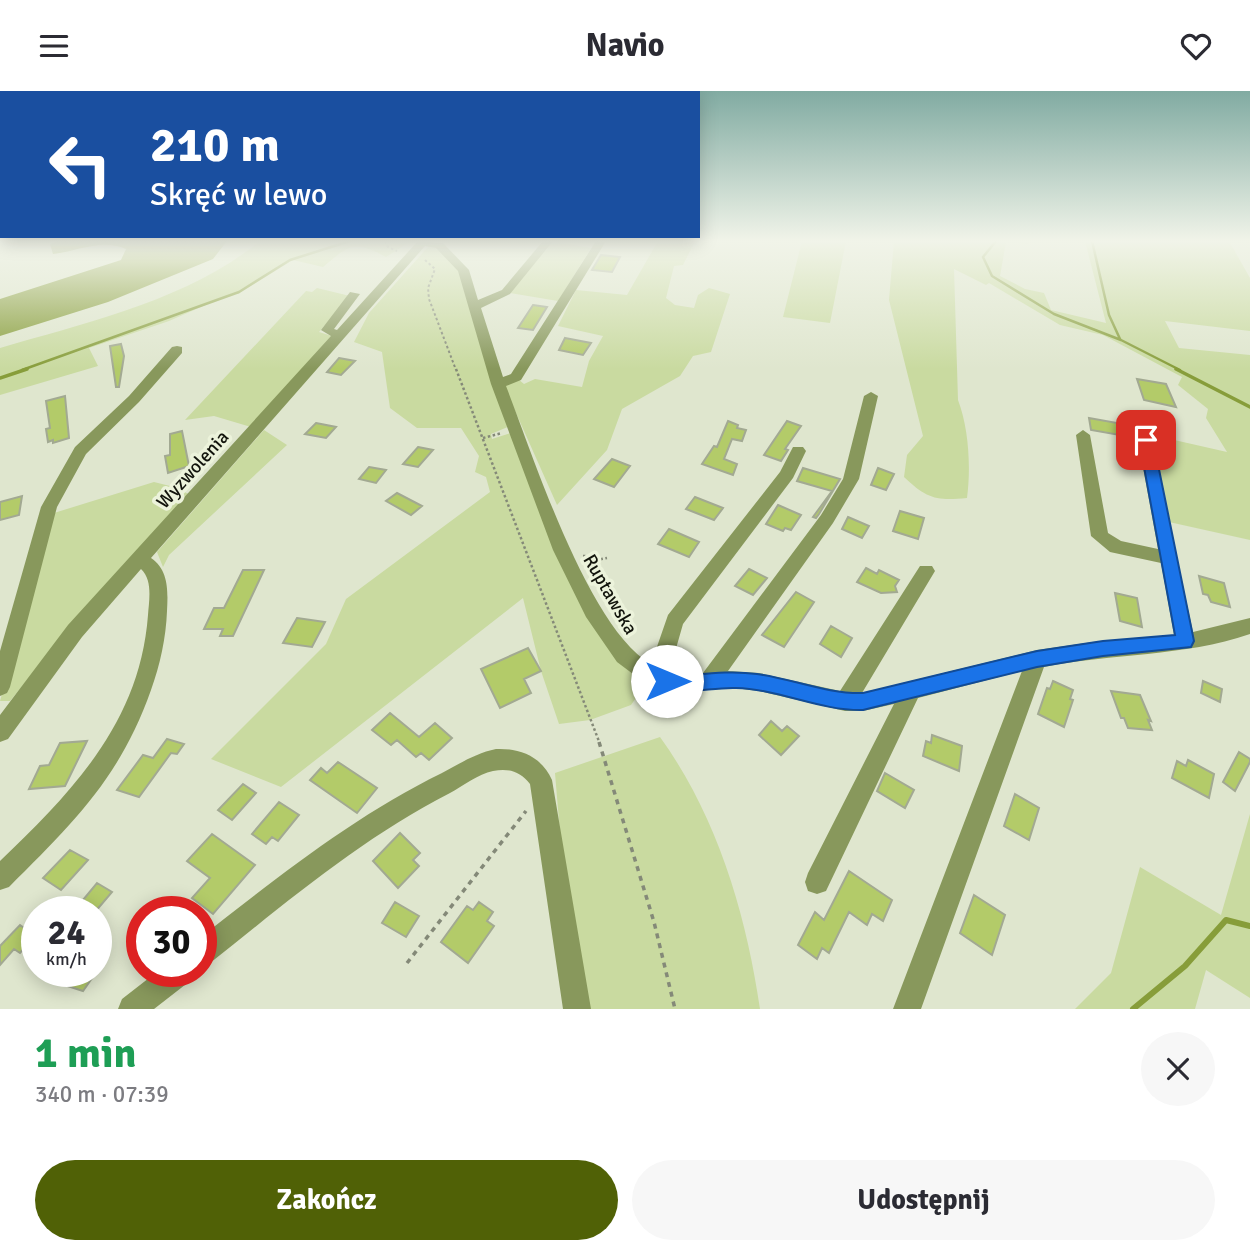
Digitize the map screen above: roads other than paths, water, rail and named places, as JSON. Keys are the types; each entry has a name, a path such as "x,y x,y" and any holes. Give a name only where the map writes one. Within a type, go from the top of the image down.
{"street":[{"name":"Wyzwolenia","path":"1,727 55,655 339,335 389,284"},
{"name":"Ruptawska","path":"467,284 498,384 566,559 611,642 624,656 656,677 688,683 734,680 759,682 845,702 863,702 1037,659 1103,648 1208,639 1250,626"},
{"path":"474,307 506,292 513,284"},
{"path":"498,384 516,377 574,284"},
{"path":"339,335 327,330 355,294"},
{"path":"0,687 48,507 61,481 87,442 134,398 177,350"},
{"path":"709,681 827,519 851,479 871,396"},
{"path":"1083,435 1100,537 1116,547 1169,558"},
{"path":"1146,440 1185,641"},
{"path":"656,677 676,621 787,474 798,451"},
{"path":"0,878 85,794 110,759 134,715 151,656 158,614 156,572 139,560"},
{"path":"845,702 926,572"},
{"path":"906,1009 1037,659"},
{"path":"817,882 911,691"},
{"path":"217,942 356,833 429,790 493,760 521,760 536,772 541,781 577,1009"},
{"path":"132,1009 160,987"}],"waterway":[{"path":"22,370 239,292 252,284"},
{"path":"1005,284 1054,314 1121,340 1180,370"},
{"path":"1102,284 1109,315 1120,339"},
{"path":"0,378 27,369"},
{"path":"1176,369 1250,407"},
{"path":"1133,1009 1185,966 1226,920 1250,926"}]}
